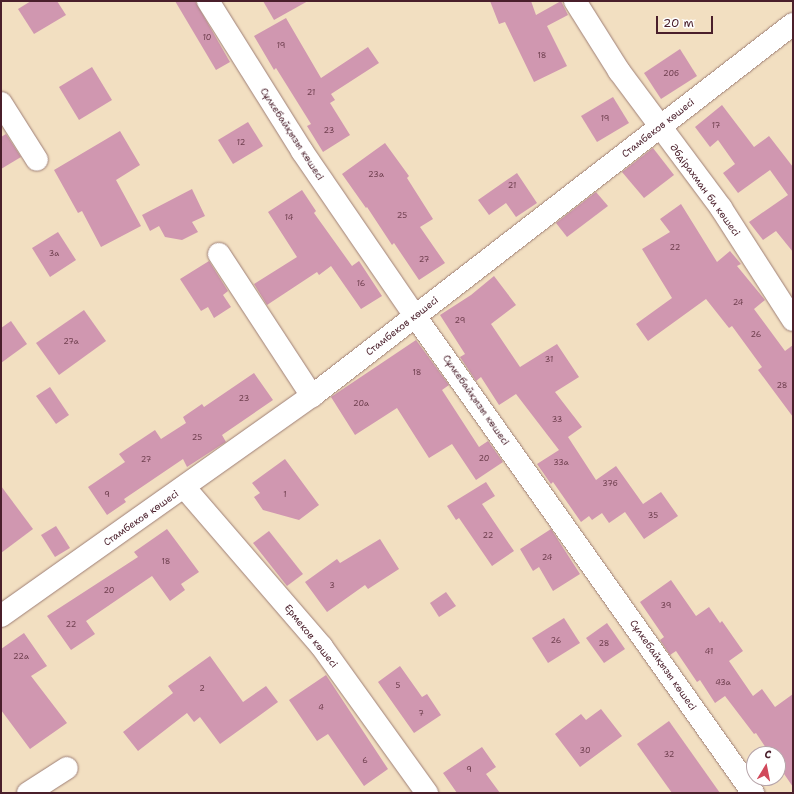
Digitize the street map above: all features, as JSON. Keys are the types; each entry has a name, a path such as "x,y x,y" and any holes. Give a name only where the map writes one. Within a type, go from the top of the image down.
{"street":[{"name":"Сұлкебайқызы көшесі","path":"208,1 302,151 415,316 754,793"},
{"name":"Әбдірахман би көшесі","path":"575,1 619,71 659,127 721,208 793,320"},
{"name":"Стамбеков көшесі","path":"1,616 312,396 793,24"},
{"path":"1,103 37,160"},
{"path":"219,254 312,396"},
{"name":"Ермеков көшесі","path":"184,488 322,646 427,793"},
{"path":"28,793 68,768"}],"building":[{"path":"31,1 57,1 66,15 34,34 18,9"},
{"path":"175,1 195,1 230,62 216,70"},
{"path":"263,1 308,1 274,20"},
{"path":"490,1 531,1 536,15 561,1 568,15 547,26 567,66 534,82 505,22 499,24"},
{"path":"286,18 321,78 368,47 379,63 331,94 335,100 330,103 350,135 323,152 307,126 311,124 276,68 274,70 254,36"},
{"path":"680,49 697,76 661,99 644,73"},
{"path":"92,67 112,100 79,120 59,87"},
{"path":"613,97 629,123 597,142 581,116"},
{"path":"722,105 754,147 769,136 793,167 793,252 776,231 763,240 749,222 788,195 770,170 738,193 723,173 735,164 718,140 710,147 695,127"},
{"path":"248,122 263,146 233,164 218,140"},
{"path":"120,131 140,165 116,180 141,226 101,247 82,211 78,213 54,170"},
{"path":"6,134 21,157 1,169 1,137"},
{"path":"385,143 409,176 407,178 433,219 420,227 445,263 419,280 394,243 392,245 367,207 366,208 342,174"},
{"path":"653,148 674,175 644,198 622,172"},
{"path":"517,173 537,203 516,217 506,203 489,215 478,200"},
{"path":"192,189 205,216 192,222 198,232 182,240 165,237 159,226 150,231 142,215"},
{"path":"302,190 316,211 314,213 352,266 359,261 382,296 361,309 331,266 319,275 317,272 267,305 254,284 297,257 268,212"},
{"path":"596,192 608,206 567,237 556,223"},
{"path":"681,204 717,262 730,251 741,264 737,266 765,300 754,309 785,351 793,345 793,417 758,370 762,367 732,326 729,328 706,299 648,341 636,324 672,298 642,249 670,232 660,219"},
{"path":"58,232 76,260 50,277 32,248"},
{"path":"209,261 228,291 223,295 231,307 214,318 208,307 201,311 180,279"},
{"path":"494,276 516,305 491,324 520,367 557,344 579,377 555,392 582,427 568,437 596,480 616,466 643,504 661,492 678,516 644,539 625,512 609,523 602,513 592,520 589,516 581,522 553,482 551,484 537,464 559,450 516,394 499,405 481,377 476,381 460,357 465,354 440,315 471,295"},
{"path":"84,310 106,341 59,375 36,343"},
{"path":"11,321 27,344 1,363 1,328"},
{"path":"416,340 449,385 442,390 479,447 488,441 503,462 476,480 452,444 429,458 397,408 355,435 331,397"},
{"path":"254,373 273,400 222,435 226,442 187,467 183,459 124,499 126,502 107,515 88,487 125,462 119,454 155,430 161,439 186,423 183,417 202,404 204,407"},
{"path":"50,387 69,415 56,424 36,396"},
{"path":"285,459 319,505 299,520 263,510 254,497 260,493 252,483"},
{"path":"486,482 495,496 482,504 514,551 492,566 459,518 456,520 447,506"},
{"path":"1,486 33,529 1,553"},
{"path":"56,526 70,548 55,557 41,535"},
{"path":"167,529 199,572 181,584 185,590 170,601 152,576 86,621 95,634 71,650 47,616 138,557 134,552"},
{"path":"551,529 580,574 553,591 539,567 533,571 520,549"},
{"path":"269,531 303,574 287,586 253,543"},
{"path":"380,539 399,569 368,589 365,585 327,612 305,582 337,559 340,563"},
{"path":"671,580 696,616 709,607 720,623 722,621 743,651 729,661 753,696 762,689 775,707 793,694 793,787 786,777 786,746 765,746 756,733 754,734 725,696 715,703 700,680 697,682 676,651 670,655 660,640 664,637 640,602"},
{"path":"446,592 456,606 439,617 430,603"},
{"path":"564,618 580,643 548,663 532,638"},
{"path":"607,623 625,649 604,663 586,638"},
{"path":"24,633 47,666 31,676 67,723 30,749 1,710 1,649"},
{"path":"210,656 243,702 266,686 278,702 220,744 200,717 194,722 187,713 138,751 123,732 173,693 168,686"},
{"path":"400,666 422,697 427,694 441,715 414,733 378,682"},
{"path":"326,675 388,769 364,786 328,734 317,741 289,700"},
{"path":"601,709 622,736 580,767 555,734 581,714 586,720"},
{"path":"669,721 720,793 672,793 637,744"},
{"path":"482,747 496,767 486,774 500,793 457,793 443,773"}]}
